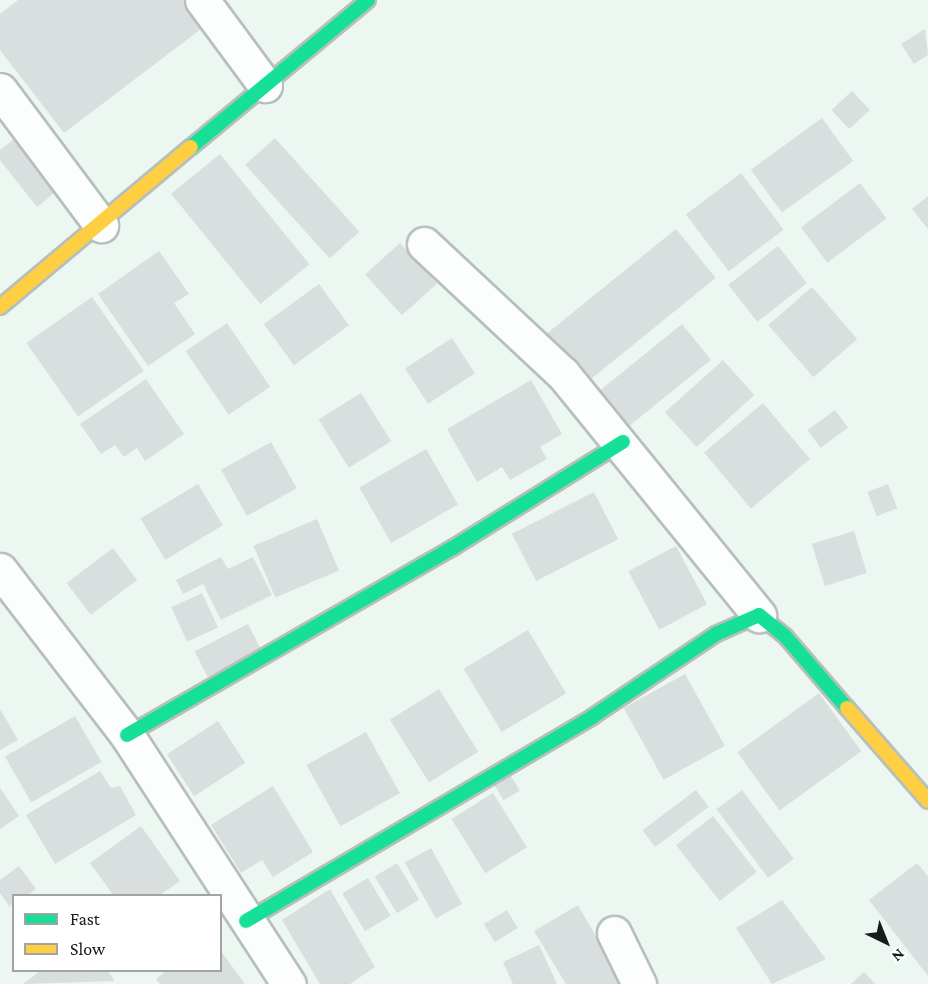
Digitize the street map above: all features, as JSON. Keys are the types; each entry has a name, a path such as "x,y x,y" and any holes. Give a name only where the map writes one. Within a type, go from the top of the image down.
{"street":[{"path":"202,0 265,85"},
{"path":"0,307 368,0"},
{"path":"0,90 101,225"},
{"path":"424,244 563,374 623,442 759,615 785,636 928,801"},
{"path":"128,735 453,547 623,442"},
{"path":"0,570 128,735 246,921 289,984"},
{"path":"246,921 592,717 716,634 759,615"},
{"path":"614,933 639,984"}],"building":[{"path":"18,0 185,0 205,26 64,133 0,50 0,14"},
{"path":"925,29 928,55 914,64 901,44"},
{"path":"852,91 870,110 849,129 832,110"},
{"path":"822,118 853,161 782,213 751,170"},
{"path":"27,129 69,181 37,207 0,160 0,150"},
{"path":"275,138 359,232 330,258 245,165"},
{"path":"220,154 309,264 260,304 171,194"},
{"path":"741,173 784,230 729,271 686,215"},
{"path":"860,183 886,218 827,263 801,228"},
{"path":"928,196 928,229 912,209"},
{"path":"676,229 716,278 582,386 542,337"},
{"path":"400,243 437,284 402,315 365,274"},
{"path":"778,246 807,283 757,322 728,285"},
{"path":"159,251 189,294 174,303 195,334 148,366 98,294"},
{"path":"319,284 349,325 294,365 264,324"},
{"path":"812,287 857,339 813,377 768,325"},
{"path":"92,297 144,371 78,417 26,343"},
{"path":"227,323 270,387 229,415 186,351"},
{"path":"682,324 711,360 609,442 580,406"},
{"path":"452,338 475,373 428,404 405,368"},
{"path":"723,360 754,395 696,447 665,412"},
{"path":"146,379 184,434 145,461 137,448 124,457 115,445 101,454 80,424"},
{"path":"531,380 562,434 540,447 547,459 510,480 502,467 477,482 447,429"},
{"path":"361,393 391,441 349,468 319,419"},
{"path":"763,403 810,459 751,508 704,452"},
{"path":"835,410 848,428 820,448 807,430"},
{"path":"271,442 297,488 247,516 221,470"},
{"path":"426,449 458,504 391,543 359,488"},
{"path":"198,484 223,525 165,560 141,519"},
{"path":"888,484 897,508 877,516 867,492"},
{"path":"594,492 618,539 536,581 512,534"},
{"path":"317,519 339,571 275,598 253,546"},
{"path":"854,531 867,573 825,586 812,544"},
{"path":"676,546 707,604 659,630 628,571"},
{"path":"113,548 137,580 91,615 67,583"},
{"path":"221,557 228,569 253,557 272,595 221,620 203,584 183,594 176,580"},
{"path":"202,593 218,627 187,642 171,607"},
{"path":"248,624 261,650 208,677 195,651"},
{"path":"528,630 566,693 502,732 464,669"},
{"path":"685,674 725,746 664,780 624,708"},
{"path":"439,689 478,752 429,782 390,720"},
{"path":"819,693 861,751 780,811 737,752"},
{"path":"0,709 18,740 0,750"},
{"path":"75,716 102,762 31,802 5,756"},
{"path":"218,721 245,763 194,796 167,754"},
{"path":"366,732 400,793 340,826 307,765"},
{"path":"100,771 111,788 120,786 136,815 55,864 26,815"},
{"path":"511,776 520,791 503,800 495,786"},
{"path":"273,786 313,852 273,877 262,860 241,873 211,825"},
{"path":"0,788 19,816 0,829"},
{"path":"696,790 709,807 655,847 642,830"},
{"path":"742,790 794,859 768,878 716,809"},
{"path":"493,793 527,847 485,873 451,819"},
{"path":"713,816 757,872 720,901 676,845"},
{"path":"141,826 180,881 162,894 113,894 90,863"},
{"path":"431,848 462,904 436,919 405,863"},
{"path":"397,863 419,900 397,913 375,876"},
{"path":"917,863 928,876 928,976 869,900"},
{"path":"19,866 36,889 30,894 12,894 10,907 0,893 0,880"},
{"path":"368,878 391,916 365,931 342,893"},
{"path":"330,889 375,967 350,984 320,984 282,920"},
{"path":"782,900 826,959 772,984 736,928"},
{"path":"578,905 623,984 566,984 534,931"},
{"path":"507,910 518,928 495,942 484,924"},
{"path":"539,945 557,984 513,984 503,962"},
{"path":"222,953 245,984 160,984 156,979 165,972 222,972"},
{"path":"38,972 108,972 115,981 23,984"},
{"path":"864,972 875,984 851,984"}],"traffic: fast":[{"path":"191,147 368,0"},
{"path":"127,735 454,547 623,442"},
{"path":"246,921 592,717 716,634 759,615 785,636 847,708"}],"traffic: slow":[{"path":"0,307 191,147"},
{"path":"847,708 928,801"}]}
